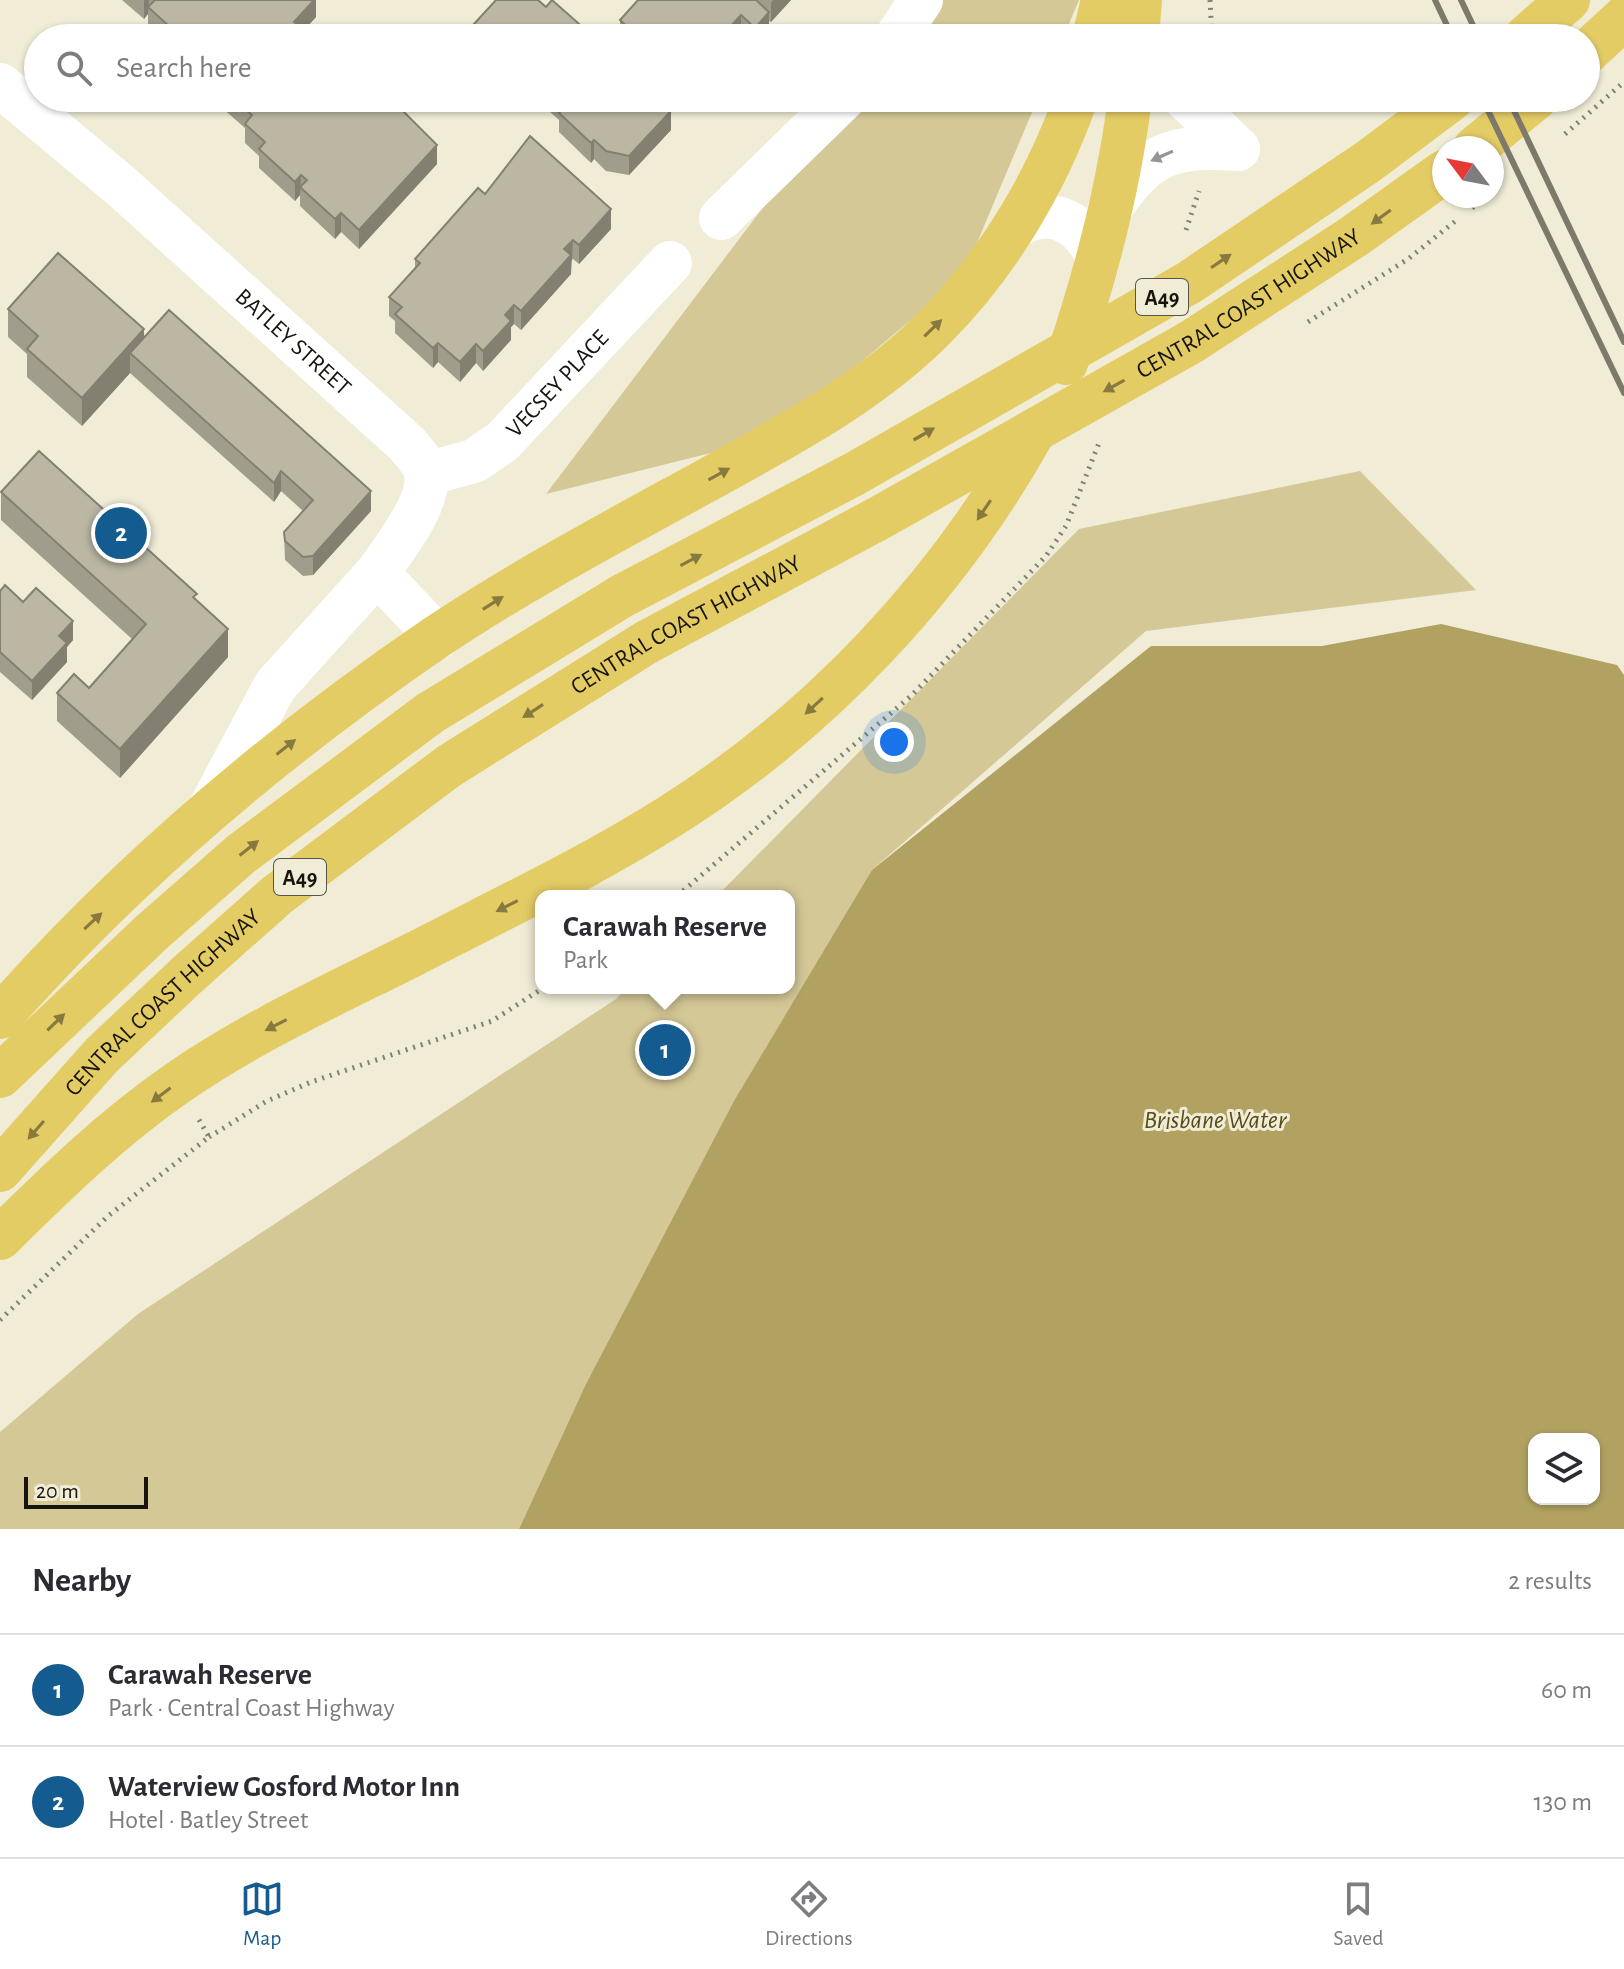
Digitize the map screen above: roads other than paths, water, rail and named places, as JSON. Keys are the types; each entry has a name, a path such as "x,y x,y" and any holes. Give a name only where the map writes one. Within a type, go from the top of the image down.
{"highway":[{"path":"1097,24 1103,0"},
{"path":"1138,24 1140,0"},
{"path":"1541,24 1568,0"},
{"path":"1600,40 1624,18"},
{"path":"0,1017 58,955 206,814 291,744 438,637 555,565 820,418 878,377 936,327 975,282 1012,229 1056,147 1070,112"},
{"path":"537,890 669,817 793,726 884,638 944,565 1016,462 1063,370 1083,314 1109,211 1127,112"},
{"name":"CENTRAL COAST HIGHWAY","path":"0,1076 152,932 241,854 430,713 622,596 856,473 1190,282 1369,161 1434,112"},
{"path":"1490,136 1519,112"},
{"name":"CENTRAL COAST HIGHWAY","path":"0,1170 102,1055 277,895 449,766 647,642 881,517 1191,342 1353,237 1432,181"},
{"path":"0,1238 115,1129 226,1051 535,891"}],"street":[{"path":"905,24 921,0"},
{"path":"1147,0 1152,24"},
{"name":"BATLEY STREET","path":"0,85 24,105"},
{"name":"BATLEY STREET","path":"32,112 121,186 407,444 426,474"},
{"path":"721,218 830,112"},
{"path":"1109,211 1134,176 1154,158 1192,148 1238,149 1200,112"},
{"path":"1012,229 1039,215 1053,215 1075,226 1097,256"},
{"name":"VECSEY PLACE","path":"426,474 474,461 502,442 670,263"},
{"path":"206,814 275,686 377,573 415,515 426,485 426,474"},
{"path":"377,573 438,637"}],"water":[{"name":"Brisbane Water","path":"1441,624 1617,665 1624,675 1624,1529 519,1529 585,1386 734,1101 872,870 1151,646 1322,646"}],"railway":[{"path":"1435,0 1446,24"},
{"path":"1461,0 1472,24"},
{"path":"1489,112 1624,393"},
{"path":"1515,112 1624,342"}],"place":[{"name":"Waterview Gosford Motor Inn","path":"121,533"},
{"name":"Carawah Reserve","path":"665,1050"}]}
